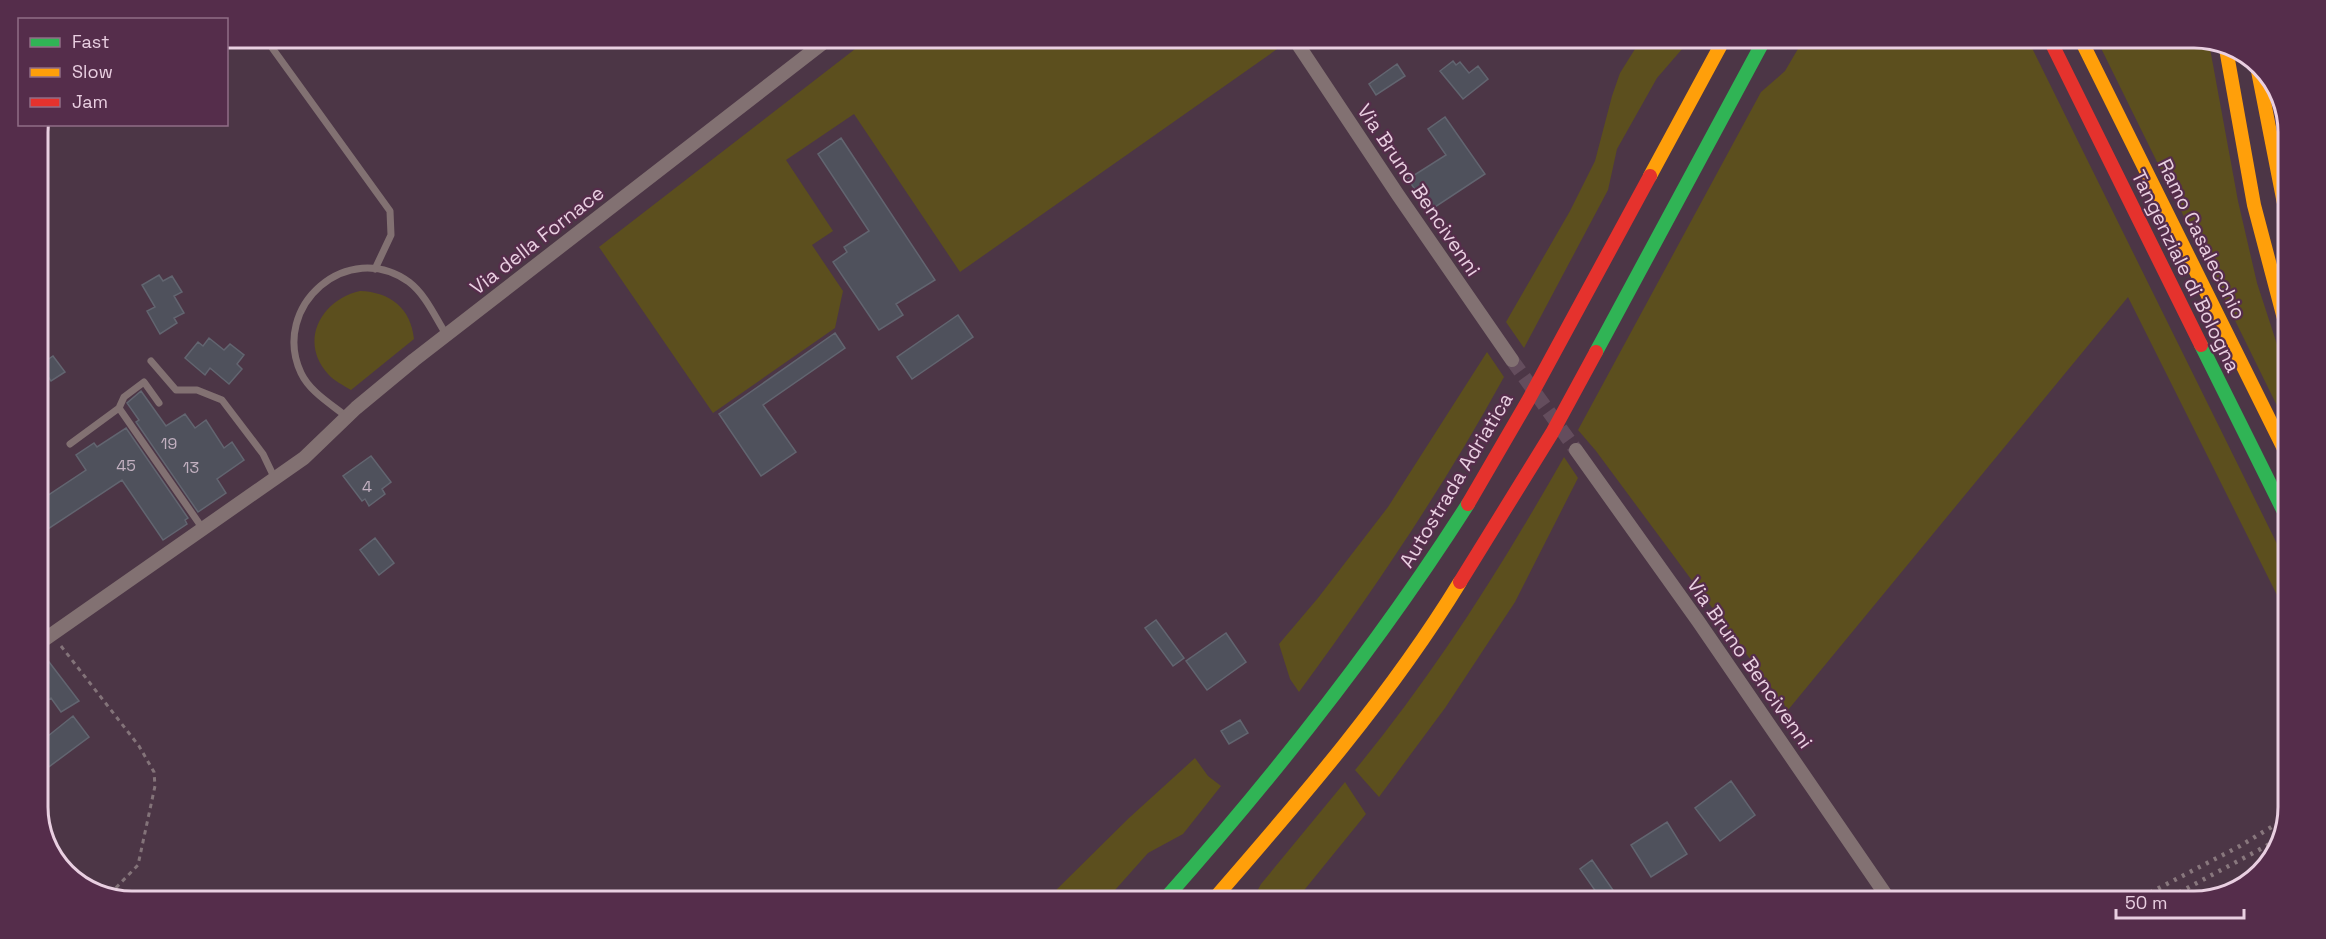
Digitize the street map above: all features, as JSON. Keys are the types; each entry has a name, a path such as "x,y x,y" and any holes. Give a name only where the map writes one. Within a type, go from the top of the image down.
{"highway":[{"name":"Autostrada Adriatica","path":"1172,891 1274,775 1371,648 1440,548 1520,416 1719,48"},
{"path":"1221,891 1309,790 1414,651 1463,580 1552,433 1760,48"},
{"name":"Tangenziale di Bologna","path":"2054,48 2278,500"},
{"name":"Ramo Casalecchio","path":"2085,48 2278,437"},
{"path":"2227,55 2252,195 2278,298"},
{"path":"2260,80 2278,173"}],"street":[{"name":"Via della Fornace","path":"48,638 304,458 374,392 446,334 816,48"},
{"name":"Via Bruno Bencivenni","path":"1300,48 1512,360"},
{"name":"Via Bruno Bencivenni","path":"1576,450 1698,621 1883,891"}],"lane":[{"path":"272,48 390,211 391,235 375,269"},
{"path":"347,417 312,390 302,375 296,358 294,333 302,307 319,286 334,276 350,270 375,269 393,274 419,291 446,334"},
{"path":"151,361 176,390 197,390 222,400 263,454 275,478"},
{"path":"70,444 119,408 124,397 144,382 159,403"},
{"path":"119,408 203,529"}],"path":[{"path":"52,635 139,746 153,772 155,786 138,866 115,889"}],"shaded area":[{"path":"856,48 1279,48 960,272 854,114 786,160 833,231 812,245 843,291 835,328 713,413 599,247"},
{"path":"1636,48 1683,48 1657,78 1617,149 1608,190 1524,348 1506,322 1570,211 1595,161 1620,73"},
{"path":"1798,48 2032,48 2278,546 2278,597 2128,297 1788,710 1578,430 1761,92 1785,71"},
{"path":"2101,48 2210,50 2238,201 2257,283 2278,347 2278,408"},
{"path":"360,291 389,298 404,310 414,339 351,390 330,376 319,361 315,348 315,335 318,323 325,312 346,296"},
{"path":"1487,352 1504,377 1457,459 1407,538 1299,692 1290,679 1279,644 1318,598 1388,507"},
{"path":"1564,457 1578,478 1515,602 1445,708 1379,797 1355,770 1413,696 1440,657 1516,538"},
{"path":"1195,758 1208,776 1221,786 1183,834 1148,853 1114,891 1055,891 1129,818"},
{"path":"1345,782 1366,814 1303,891 1257,891"}],"building":[{"path":"1453,61 1456,65 1460,62 1469,73 1478,66 1488,79 1463,99 1440,71"},
{"path":"1397,64 1405,76 1376,95 1369,84"},
{"path":"1445,117 1485,174 1429,211 1408,179 1446,155 1428,129"},
{"path":"841,138 935,280 896,304 903,315 879,330 833,262 847,252 844,247 869,231 818,154"},
{"path":"159,275 163,281 172,276 182,292 174,296 184,313 174,318 177,323 160,334 147,311 155,307 142,285"},
{"path":"958,315 973,337 912,379 897,357"},
{"path":"835,333 845,348 763,405 796,452 761,476 719,414"},
{"path":"209,338 224,350 230,344 244,355 237,364 242,369 229,384 210,368 205,375 185,358 198,342 203,346"},
{"path":"53,356 65,372 51,381 48,377 48,359"},
{"path":"141,391 166,426 185,414 195,428 206,420 224,448 232,442 244,460 217,479 226,493 198,512 136,422 139,420 127,403"},
{"path":"126,428 188,518 185,520 187,524 163,540 122,480 48,529 48,495 86,470 76,455 94,443 97,447"},
{"path":"371,456 391,482 382,489 385,494 369,506 365,499 362,501 343,476"},
{"path":"375,538 394,563 379,575 360,550"},
{"path":"1156,620 1184,658 1173,666 1145,628"},
{"path":"1226,633 1246,662 1207,690 1186,661"},
{"path":"48,661 79,701 61,712 51,698 48,700"},
{"path":"73,716 89,737 48,768 48,736"},
{"path":"1240,720 1248,733 1229,744 1221,731"},
{"path":"1731,781 1755,815 1720,841 1695,808"},
{"path":"1667,822 1687,854 1651,877 1631,845"},
{"path":"1592,860 1613,890 1595,891 1580,869"}],"tunnel":[{"path":"1512,360 1576,450"}],"railway":[{"path":"2153,891 2240,846 2276,824"},
{"path":"2182,891 2269,844"}],"traffic: fast":[{"path":"1596,352 1760,48"},
{"path":"2201,345 2278,500"},
{"path":"1172,891 1247,804 1324,708 1398,608 1468,504"}],"traffic: slow":[{"path":"1650,176 1719,48"},
{"path":"2085,48 2278,437"},
{"path":"2227,55 2254,205 2278,296"},
{"path":"2260,80 2278,173"},
{"path":"1221,891 1312,785 1375,706 1460,582"}],"traffic: jam":[{"path":"2054,48 2201,345"},
{"path":"1468,504 1529,399 1650,176"},
{"path":"1460,582 1552,433 1596,352"}]}
